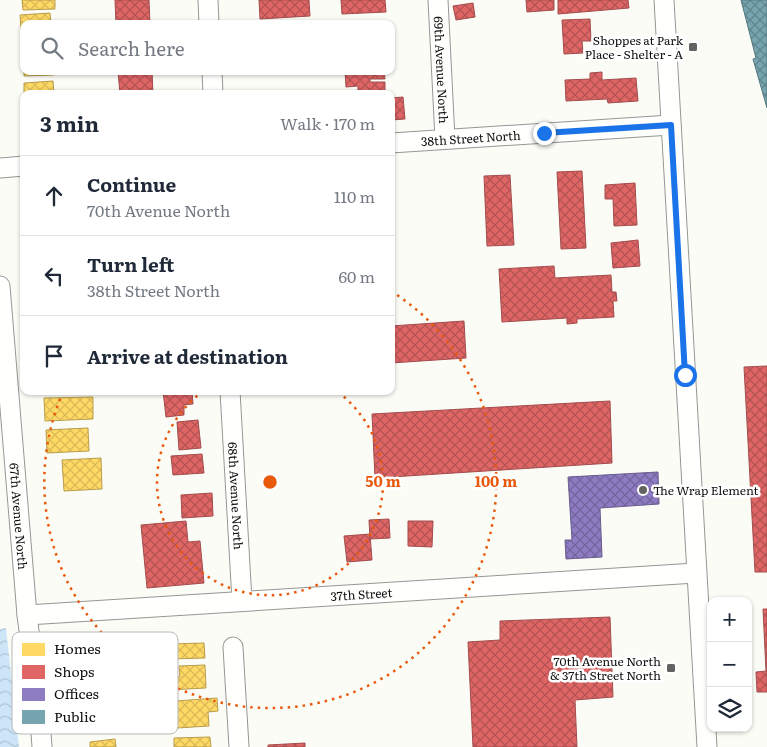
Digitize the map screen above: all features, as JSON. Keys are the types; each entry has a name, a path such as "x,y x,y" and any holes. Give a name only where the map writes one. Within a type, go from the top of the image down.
{"street":[{"path":"208,0 209,20"},
{"name":"69th Avenue North","path":"438,0 445,139"},
{"path":"664,0 707,747"},
{"path":"212,75 213,90"},
{"name":"38th Street North","path":"395,143 671,125"},
{"path":"0,168 20,166"},
{"name":"67th Avenue North","path":"0,286 29,632"},
{"name":"68th Avenue North","path":"230,395 242,601"},
{"name":"37th Street","path":"27,615 696,573"},
{"path":"233,647 239,747"},
{"name":"67th Avenue North","path":"41,734 42,747"}],"water":[{"path":"6,628 12,683 12,734 18,734 19,747 0,747 0,629"}],"building: Homes":[{"path":"22,0 55,0 55,9 23,10"},
{"path":"50,13 51,20 20,20 20,15"},
{"path":"53,81 54,90 24,90 24,83"},
{"path":"93,397 93,419 45,421 44,398"},
{"path":"88,428 89,451 47,453 46,430"},
{"path":"101,458 102,489 64,491 62,460"},
{"path":"204,643 205,658 178,659 178,644"},
{"path":"205,665 206,688 178,689 179,666"},
{"path":"217,698 218,711 208,712 209,726 178,728 178,701"},
{"path":"210,737 211,747 174,747 174,738"},
{"path":"115,739 116,747 90,747 90,742"}],"building: Shops":[{"path":"115,0 149,0 150,20 116,20"},
{"path":"259,0 309,0 310,16 260,19"},
{"path":"341,0 385,0 386,12 342,14"},
{"path":"526,0 554,0 554,10 527,12"},
{"path":"558,0 628,0 629,8 558,14"},
{"path":"473,3 475,17 456,20 453,6"},
{"path":"590,19 591,41 582,41 583,53 564,54 562,20"},
{"path":"602,72 602,80 636,78 638,101 608,103 607,99 566,101 565,80 590,79 590,73"},
{"path":"118,75 152,75 153,90 120,90"},
{"path":"345,75 384,75 385,79 370,79 370,82 385,82 385,90 358,90 358,86 346,87"},
{"path":"403,97 405,119 395,120 395,98"},
{"path":"582,171 586,248 561,249 557,172"},
{"path":"510,175 514,245 487,246 484,176"},
{"path":"635,183 637,225 614,226 613,199 605,199 605,185"},
{"path":"638,240 640,266 613,268 611,243"},
{"path":"554,266 555,278 611,275 612,292 616,292 617,301 613,301 614,317 577,319 577,323 567,324 567,318 502,322 499,269"},
{"path":"464,321 466,358 395,363 395,326"},
{"path":"767,366 767,572 755,572 744,367"},
{"path":"163,395 192,395 193,404 184,405 184,415 166,417"},
{"path":"610,401 612,463 375,478 372,414"},
{"path":"198,420 201,448 179,450 177,422"},
{"path":"202,454 204,473 173,475 171,456"},
{"path":"212,493 213,516 182,518 181,495"},
{"path":"389,519 390,538 370,539 369,520"},
{"path":"186,521 188,542 200,541 204,583 147,588 141,525"},
{"path":"408,521 433,521 432,547 408,546"},
{"path":"370,534 372,560 347,562 344,536"},
{"path":"763,609 767,609 767,692 757,692 756,672 766,671"},
{"path":"610,617 613,697 575,700 577,747 473,747 468,642 500,640 500,621"},
{"path":"305,743 305,747 268,747 268,745"}],"building: Offices":[{"path":"658,472 659,504 600,508 602,557 566,559 565,540 572,540 568,477"}],"building: Public":[{"path":"741,0 767,0 767,108 753,59 756,58"}],"place":[{"name":"Shoppes at Park Place - Shelter - A","path":"693,47"},
{"name":"The Wrap Element","path":"643,490"},
{"name":"70th Avenue North & 37th Street North","path":"671,668"}],"route":[{"path":"544,133 671,125 685,375"}]}
